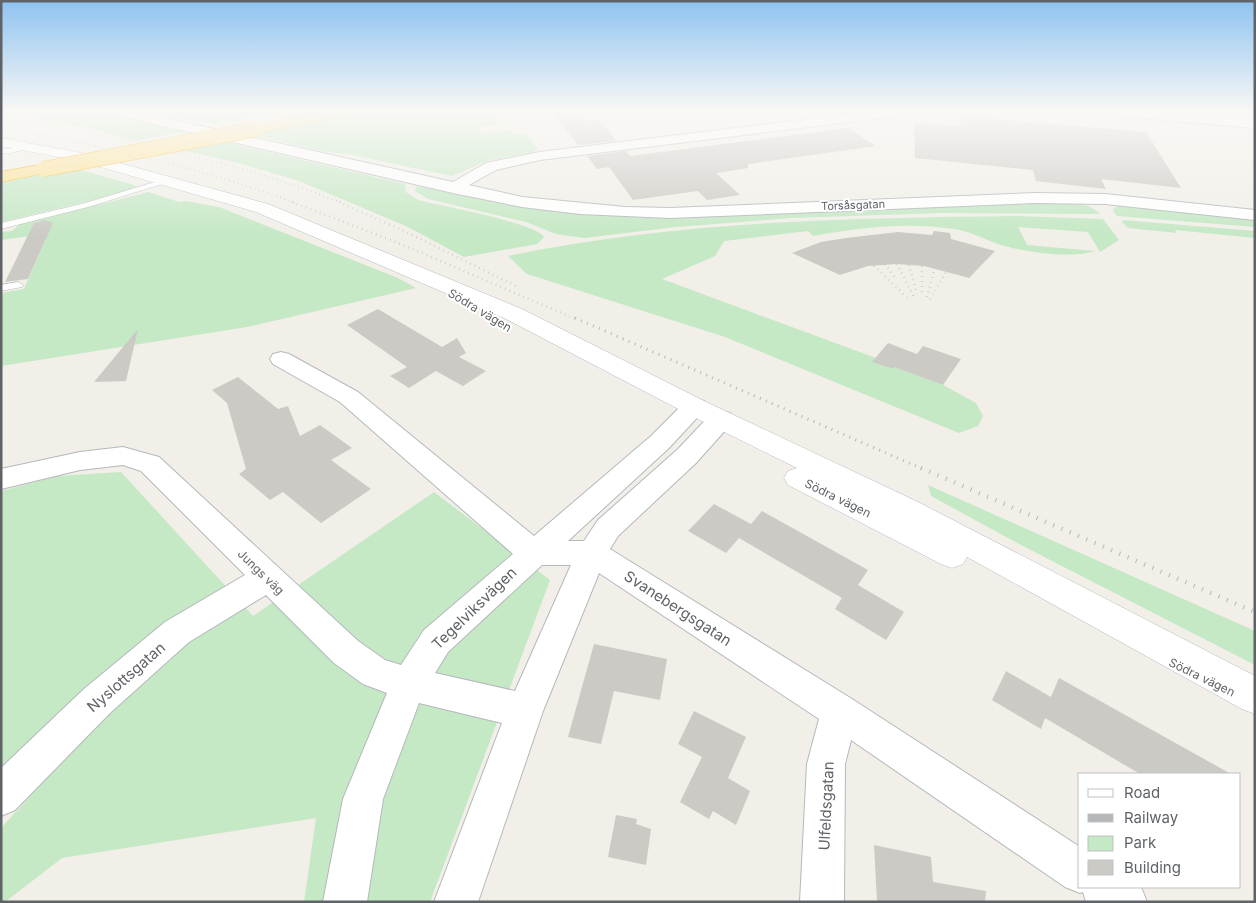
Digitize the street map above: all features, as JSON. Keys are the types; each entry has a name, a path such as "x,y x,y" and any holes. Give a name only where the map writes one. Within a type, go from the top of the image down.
{"highway":[{"path":"1,169 87,153"},
{"path":"1,177 127,153"}],"main road":[{"name":"Södra vägen","path":"63,153 262,208 430,279 495,320 702,420 1255,702"},
{"name":"Södra vägen","path":"702,420 907,510 1255,696"}],"street":[{"name":"Torsåsgatan","path":"299,153 522,202 625,212 670,213 1035,198 1105,199 1255,215"},
{"path":"452,188 491,166 563,153"},
{"path":"281,359 349,398 533,553 592,553"},
{"path":"456,902 525,712 592,553 608,528 687,456 702,420"},
{"name":"Tegelviksvägen","path":"345,902 363,799 409,684 436,641 533,553 702,420"},
{"name":"Jungs väg","path":"1,479 80,460 123,456 150,464 346,652 374,673 409,684 525,712"},
{"name":"Svanebergsgatan","path":"592,553 839,712 1078,871"},
{"name":"Nyslottsgatan","path":"1,796 97,701 177,632 267,578"},
{"name":"Ulfeldsgatan","path":"822,902 826,764 839,712"},
{"path":"1104,888 1125,902"}],"lane":[{"path":"1,226 125,196 168,181"},
{"path":"1,288 18,285"}],"green space":[{"path":"195,153 272,153 405,184 406,192 418,200 506,220 524,226 544,237 537,244 464,257 408,227 299,181 242,164"},
{"path":"339,153 532,153 487,161 452,176"},
{"path":"75,168 137,186 124,192 94,200 1,222 1,182"},
{"path":"416,186 570,213 647,218 1062,202 1079,203 1094,209 1100,214 941,213 792,218 676,227 584,238 556,234 526,222 428,199 415,191"},
{"path":"149,192 179,202 186,201 219,207 398,278 416,288 247,327 1,366 1,293 24,289 46,239 30,236 1,240 1,232 12,231 20,224"},
{"path":"1122,205 1255,219 1255,227 1117,216 1113,211 1114,208"},
{"path":"1017,216 1103,219 1119,240 1100,252 1088,232 1018,227 1027,245 1095,251 1061,254 1011,248 966,232 936,227 883,226 813,236 808,231 724,241 715,256 662,279 876,358 873,362 893,369 894,367 943,385 976,403 983,416 978,426 959,433 725,337 527,274 508,256 571,244 698,228 825,220"},
{"path":"1123,220 1255,231 1255,238 1175,230 1177,233 1128,228 1122,222"},
{"path":"121,472 253,616 434,492 550,580 430,902 304,902 316,818 62,858 5,902 1,902 1,828 45,780 1,772 1,491 57,476"},
{"path":"928,485 1255,631 1255,665 1019,544 931,496"}],"building":[{"path":"628,153 630,156 652,153 825,153 748,164 748,168 716,173 740,195 707,200 698,191 633,200 609,167 597,169 587,156"},
{"path":"915,153 1159,153 1181,188 1101,179 1106,189 1036,181 1033,170 915,158"},
{"path":"45,220 53,223 28,279 5,282 34,223"},
{"path":"934,231 950,233 951,239 995,251 969,278 924,266 897,264 868,266 840,275 792,253 821,242 846,238 898,232 932,235"},
{"path":"378,309 442,347 457,338 466,353 459,357 486,371 463,386 436,371 409,388 390,376 407,367 347,325"},
{"path":"138,329 126,381 94,382"},
{"path":"888,343 917,354 923,346 961,359 943,385 894,367 893,369 872,362"},
{"path":"238,377 278,409 288,406 300,436 320,425 352,448 331,460 371,489 321,523 283,492 270,500 239,474 246,469 227,403 212,390"},
{"path":"714,504 751,524 762,511 868,570 858,585 904,612 886,640 835,609 842,598 739,538 726,553 688,531"},
{"path":"594,644 667,659 660,700 614,691 601,744 568,737"},
{"path":"1006,671 1051,697 1059,678 1229,773 1138,773 1045,718 1041,729 992,700"},
{"path":"694,711 746,737 728,778 750,791 736,825 713,811 709,819 680,802 702,757 678,744"},
{"path":"616,815 637,819 636,824 651,829 646,865 608,857"},
{"path":"874,845 931,857 933,882 986,891 985,902 877,902"}],"railway":[{"path":"128,153 187,168 296,203"},
{"path":"182,153 259,174 342,203"},
{"path":"292,202 396,242 578,320"},
{"path":"339,202 402,230 516,286"},
{"path":"885,264 897,280"},
{"path":"897,264 914,297"},
{"path":"909,265 917,294"},
{"path":"874,266 907,297"},
{"path":"922,266 922,296"},
{"path":"927,297 935,268"},
{"path":"930,299 947,271"},
{"path":"575,318 923,469"},
{"path":"921,468 1255,612"}]}
